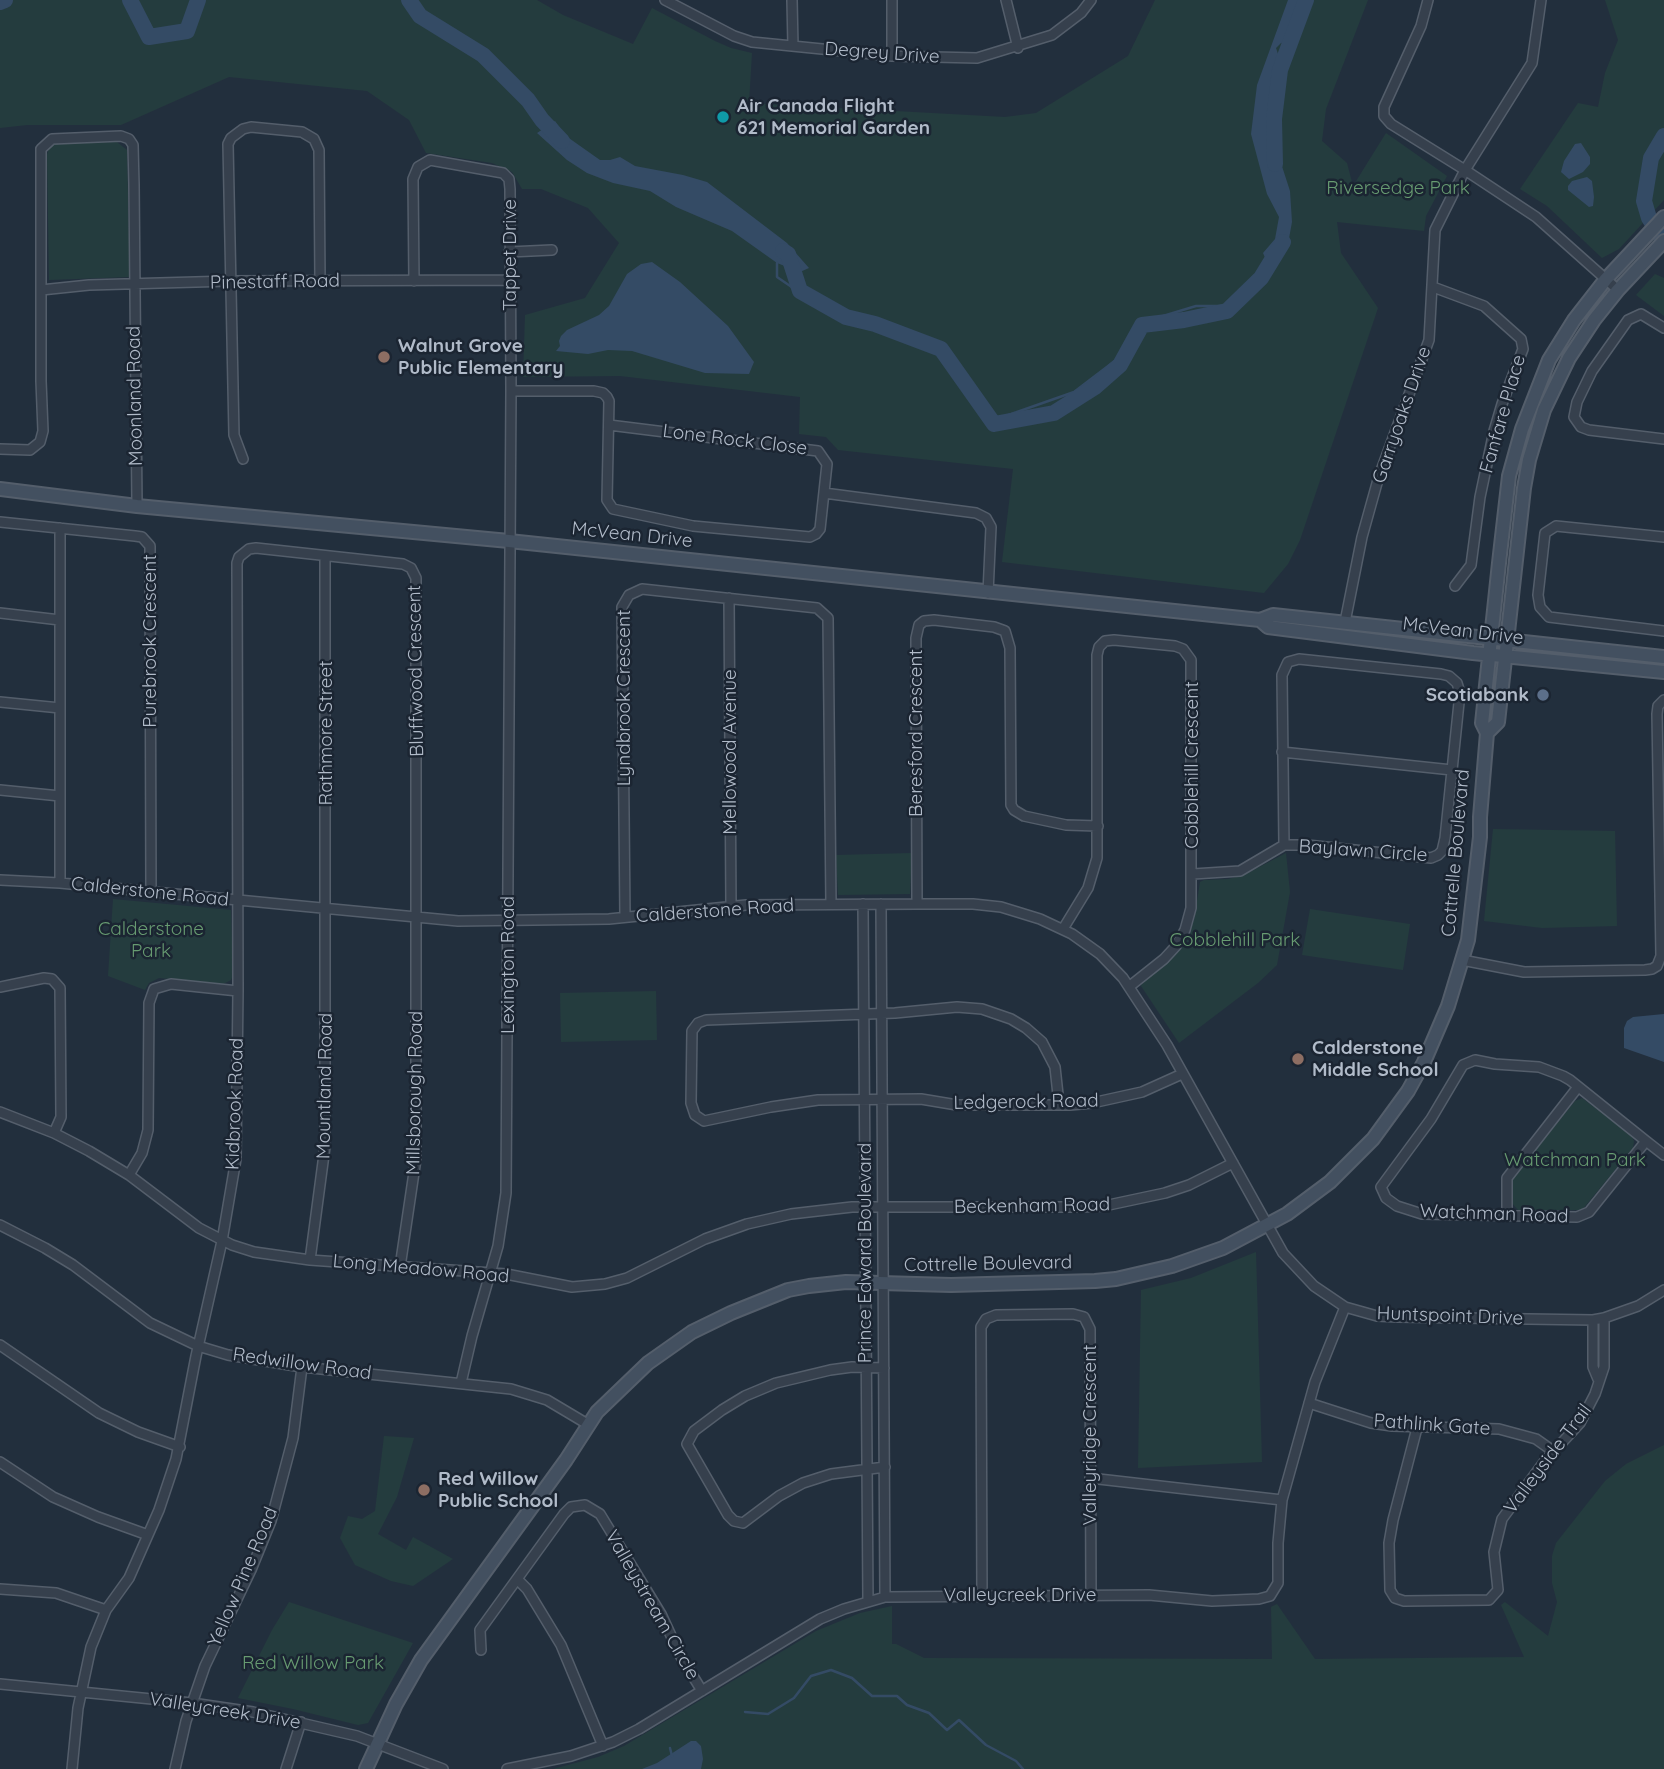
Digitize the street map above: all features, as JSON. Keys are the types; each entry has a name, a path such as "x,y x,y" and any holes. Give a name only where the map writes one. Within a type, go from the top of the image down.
{"main road":[{"name":"Cottrelle Boulevard","path":"366,1769 396,1703 421,1660 597,1412 648,1363 677,1342 714,1321 788,1290 832,1283 951,1285 1116,1279 1201,1257 1248,1237 1306,1201 1330,1182 1363,1149 1390,1117 1429,1052 1448,1006 1472,919 1487,733 1482,723 1509,476 1522,429 1535,393 1562,337 1606,279 1664,217"},
{"name":"Cottrelle Boulevard","path":"1487,733 1498,722 1521,513 1529,460 1544,410 1569,358 1594,320 1664,241"},
{"name":"McVean Drive","path":"0,489 137,506 509,541 988,593 1261,620 1273,615 1664,657"},
{"name":"McVean Drive","path":"1261,620 1268,627 1664,672"}],"street":[{"name":"Degrey Drive","path":"665,0 734,36 752,42 892,56 977,58 1018,48 1052,35 1081,13 1091,0"},
{"path":"792,0 793,46"},
{"path":"892,0 892,56"},
{"path":"1006,0 1018,48"},
{"path":"1428,0 1421,26 1384,107 1384,116 1391,124 1536,217 1618,290"},
{"name":"Garryoaks Drive","path":"1345,622 1362,537 1379,476 1429,340 1435,230 1465,170 1532,64 1541,0"},
{"path":"243,459 234,435 228,144 237,133 250,127 302,132 314,139 318,150 320,281"},
{"name":"Moonland Road","path":"41,290 41,149 52,139 121,136 129,139 132,145 137,506"},
{"name":"Tappet Drive","path":"414,281 413,179 418,167 430,160 502,173 509,179 509,541"},
{"path":"509,252 552,250"},
{"name":"Pinestaff Road","path":"41,290 89,285 231,281 509,280"},
{"name":"Fanfare Place","path":"1433,287 1484,306 1521,340 1524,349 1494,431 1480,497 1471,565 1455,586"},
{"path":"0,449 30,450 42,437 41,290"},
{"path":"1664,328 1641,314 1628,320 1592,372 1577,402 1574,417 1581,427 1589,430 1664,439"},
{"name":"Lone Rock Close","path":"511,391 599,391 609,401 607,500 613,509 693,526 810,537 820,529 827,464 822,454 813,448 609,425"},
{"path":"824,493 976,513 986,518 991,527 988,593"},
{"name":"Purebrook Crescent","path":"0,522 142,537 150,546 151,892"},
{"path":"1664,537 1556,526 1545,533 1538,595 1540,607 1549,617 1664,631"},
{"path":"60,528 60,883"},
{"name":"Lexington Road","path":"461,1383 500,1236 506,1193 509,541"},
{"name":"Bluffwood Crescent","path":"238,901 237,563 243,552 256,548 403,564 411,568 416,578 417,918"},
{"name":"Rathmore Street","path":"325,556 326,910"},
{"name":"Lyndbrook Crescent","path":"625,917 622,620 624,600 634,591 642,589 817,608 829,622 831,904"},
{"name":"Mellowood Avenue","path":"729,598 731,906"},
{"path":"0,613 60,620"},
{"name":"Beresford Crescent","path":"917,904 916,638 919,625 924,621 994,626 1005,631 1010,648 1014,810 1024,816 1066,825 1098,826"},
{"name":"Cobblehill Crescent","path":"1063,929 1093,875 1097,858 1099,647 1105,641 1114,640 1184,649 1191,660 1192,908 1180,939 1164,959 1130,986"},
{"name":"Baylawn Circle","path":"1193,874 1240,871 1284,845 1307,845 1421,858 1435,857 1444,845 1459,688 1449,676 1292,660 1283,668 1284,845"},
{"path":"1462,960 1524,972 1652,970 1657,965 1661,956 1657,714 1658,706 1664,700"},
{"path":"0,702 60,708"},
{"path":"1282,752 1452,770"},
{"path":"0,790 60,796"},
{"name":"Calderstone Road","path":"0,880 60,883 458,921 625,917 731,906 831,904 973,904 1001,907 1027,914 1063,929 1100,954 1130,986 1268,1225"},
{"name":"Kidbrook Road","path":"72,1769 80,1691 91,1647 106,1610 130,1577 168,1486 180,1447 198,1346 222,1241 236,1159 238,901"},
{"name":"Prince Edward Boulevard","path":"863,904 868,1601"},
{"name":"Prince Edward Boulevard","path":"881,904 885,1597"},
{"name":"Mountland Road","path":"310,1261 325,1147 326,910"},
{"name":"Millsborough Road","path":"400,1268 416,1159 417,918"},
{"path":"0,987 44,978 52,979 60,988 61,1117 54,1133"},
{"path":"129,1175 142,1153 148,1130 149,1003 154,989 171,984 238,991"},
{"path":"864,1014 971,1007 992,1011 1011,1019 1033,1033 1049,1052 1057,1073 1059,1104"},
{"name":"Ledgerock Road","path":"864,1014 706,1020 694,1027 691,1049 691,1103 695,1115 699,1119 711,1121 802,1101 864,1098 921,1098 957,1105 1092,1103 1125,1097 1182,1074"},
{"name":"Watchman Road","path":"1646,1141 1583,1216 1422,1214 1390,1202 1381,1187 1431,1119 1466,1062 1475,1060 1539,1067 1563,1076 1664,1155"},
{"path":"1507,1216 1507,1178 1578,1087"},
{"name":"Long Meadow Road","path":"0,1112 54,1133 129,1175 199,1228 222,1241 254,1252 310,1261 506,1274 572,1287 605,1284 639,1273 689,1246 747,1224 802,1212 865,1207"},
{"name":"Beckenham Road","path":"865,1207 1104,1206 1165,1194 1233,1163"},
{"name":"Huntspoint Drive","path":"1268,1225 1283,1253 1299,1273 1322,1293 1345,1307 1388,1317 1593,1320 1638,1306 1664,1290"},
{"name":"Redwillow Road","path":"0,1226 66,1261 150,1323 198,1346 228,1355 302,1367 500,1387 534,1395 561,1407 589,1425"},
{"name":"Valleycreek Drive","path":"507,1769 571,1756 603,1746 639,1729 820,1619 885,1597 1149,1595 1212,1601 1267,1598 1275,1592 1278,1583 1282,1500 1309,1403 1345,1307"},
{"name":"Valleyridge Crescent","path":"982,1595 980,1331 986,1319 996,1315 1073,1314 1087,1321 1090,1329 1091,1595"},
{"name":"Valleyside Trail","path":"1417,1428 1395,1507 1390,1543 1390,1590 1398,1600 1482,1601 1494,1597 1499,1587 1494,1552 1502,1519 1553,1451 1580,1423 1589,1408 1604,1367 1604,1318"},
{"name":"Valleyside Trail","path":"1593,1320 1592,1367 1598,1379"},
{"path":"0,1345 99,1413 138,1432 180,1447"},
{"name":"Yellow Pine Road","path":"175,1769 192,1703 213,1646 251,1570 271,1521 293,1438 302,1367"},
{"path":"884,1368 866,1367 812,1373 756,1391 702,1424 690,1436 687,1444 729,1515 734,1521 743,1523 779,1496 803,1483 831,1474 885,1467"},
{"name":"Pathlink Gate","path":"1309,1403 1371,1423 1417,1428 1499,1429 1536,1438 1553,1451"},
{"path":"0,1462 53,1497 148,1535"},
{"path":"1090,1478 1282,1500"},
{"name":"Valleystream Circle","path":"481,1650 481,1630 571,1507 578,1504 592,1507 600,1514 661,1614 680,1655 702,1691"},
{"path":"517,1579 527,1589 561,1645 603,1746"},
{"path":"0,1589 56,1593 106,1610"},
{"name":"Valleycreek Drive","path":"0,1684 192,1703 301,1722 357,1736 443,1769"},
{"path":"286,1769 301,1722"}],"green space":[{"name":"Riversedge Park","path":"0,0 537,0 563,15 633,44 652,8 715,41 752,53 749,103 1005,117 1036,113 1128,56 1155,0 1368,0 1326,109 1322,141 1347,163 1353,186 1386,133 1447,176 1426,216 1424,231 1337,222 1341,253 1378,308 1300,540 1288,564 1264,593 1002,562 1013,469 838,450 826,437 799,434 800,397 620,376 523,377 525,315 585,298 619,243 588,208 541,189 522,189 512,172 492,163 426,153 409,120 367,91 229,77 121,125 27,125 0,128"},
{"path":"1605,0 1664,0 1664,200 1619,249 1602,258 1547,206 1520,189 1578,103 1598,107 1605,73 1618,40"},
{"path":"117,142 127,150 130,277 49,280 49,148 55,143"},
{"path":"1655,274 1664,278 1664,316 1636,295"},
{"path":"1493,829 1615,831 1617,926 1542,928 1484,921"},
{"path":"912,853 910,894 838,895 836,855"},
{"name":"Cobblehill Park","path":"1286,853 1290,892 1277,965 1258,983 1179,1043 1142,984 1169,961 1185,941 1194,920 1200,882 1244,875"},
{"name":"Calderstone Park","path":"113,899 231,910 231,980 223,984 159,978 149,983 145,990 108,976"},
{"path":"1310,909 1410,924 1403,970 1302,955"},
{"path":"656,991 657,1040 561,1042 560,993"},
{"name":"Watchman Park","path":"1582,1098 1631,1135 1633,1148 1582,1210 1518,1210 1511,1202 1513,1178 1575,1101"},
{"path":"1256,1252 1262,1462 1138,1468 1141,1290 1191,1278"},
{"path":"384,1436 414,1438 397,1497 378,1534 406,1550 413,1537 453,1559 413,1586 391,1581 355,1565 340,1538 348,1516 362,1519 375,1511"},
{"path":"1664,1445 1664,1769 553,1769 598,1757 624,1746 816,1631 860,1613 892,1606 892,1644 924,1658 1272,1659 1271,1607 1277,1604 1315,1659 1524,1657 1501,1605 1505,1602 1548,1636 1557,1602 1552,1583 1552,1556 1556,1543 1605,1481 1626,1464"},
{"name":"Red Willow Park","path":"289,1602 413,1643 368,1723 358,1725 238,1698"}],"water":[{"path":"1288,0 1301,0 1288,42 1281,43 1276,48 1280,60 1271,91 1269,126 1290,191 1292,222 1288,244 1275,260 1267,262 1263,253 1275,239 1279,217 1267,194 1251,134 1257,85"},
{"path":"555,121 566,136 600,160 620,157 635,166 707,182 787,243 809,268 800,272 777,263 732,231 676,207 650,191 613,183 587,173 567,160 537,133"},
{"path":"1581,143 1590,157 1590,164 1583,172 1569,179 1561,172 1564,161 1575,144"},
{"path":"1587,177 1592,181 1594,197 1593,206 1589,207 1568,190 1572,181"},
{"path":"652,262 680,282 728,326 754,362 749,374 705,373 632,351 608,350 588,354 556,351 560,346 561,336 567,330 599,315 609,306 627,274 641,264"},
{"path":"1664,1014 1664,1062 1624,1048 1624,1028 1627,1021 1633,1017"},
{"path":"691,1741 696,1741 701,1746 701,1769 642,1769 657,1763"}],"waterway":[{"path":"0,2 5,0"},
{"path":"130,0 149,37 187,31 198,0"},
{"path":"409,0 420,16 483,55 528,100 562,141"},
{"path":"1275,164 1274,119 1280,70 1306,0"},
{"path":"1664,136 1651,158 1644,201 1649,218 1664,241"},
{"path":"783,251 788,254 800,291 846,317 875,324 941,349 994,424 1054,413 1095,387 1120,365 1142,325 1227,311 1261,278 1283,242"},
{"path":"777,263 777,277 837,318 873,321 910,331 933,345 955,369 971,398 985,414 997,419 1074,392 1116,360 1135,331 1163,316 1196,306 1225,306 1235,299 1267,262"},
{"path":"745,1712 768,1714 794,1698 811,1676 831,1670 852,1678 872,1696 897,1696 907,1705 929,1713 947,1730 959,1720 986,1745 1016,1761 1023,1769"},
{"path":"670,1748 672,1756"}],"place":[{"name":"Air Canada Flight 621 Memorial Garden","path":"723,117"},
{"name":"Walnut Grove Public Elementary","path":"384,357"},
{"name":"Scotiabank","path":"1543,695"},
{"name":"Calderstone Middle School","path":"1298,1059"},
{"name":"Red Willow Public School","path":"424,1490"}]}
